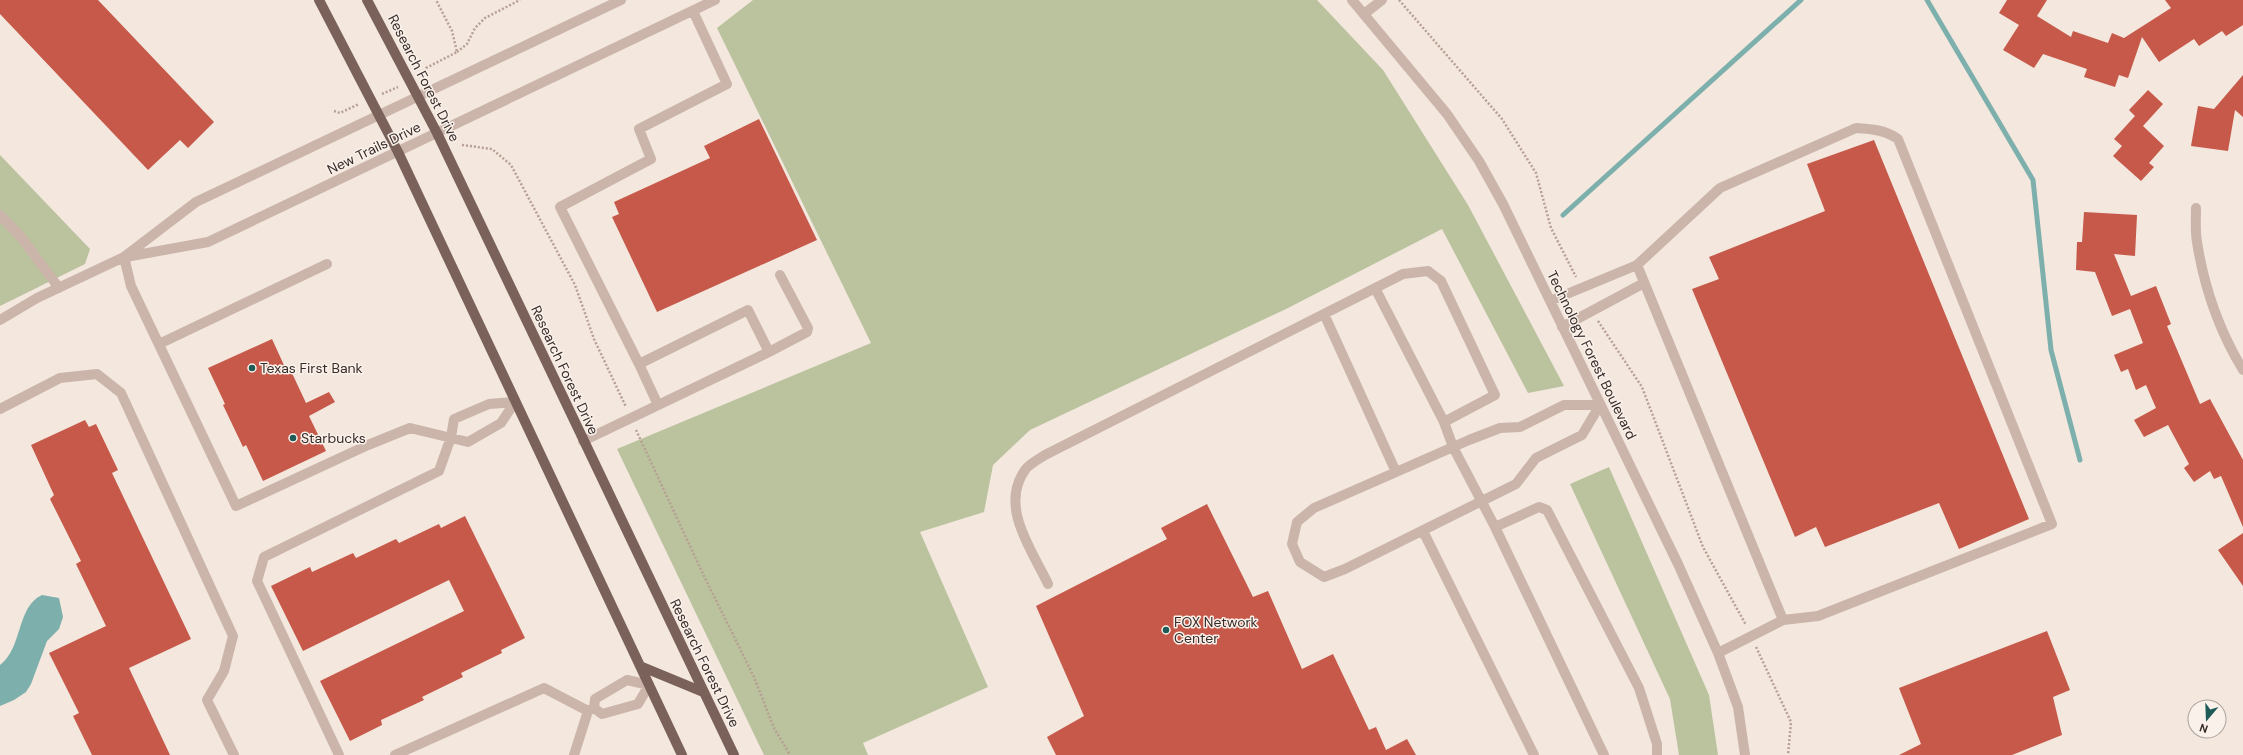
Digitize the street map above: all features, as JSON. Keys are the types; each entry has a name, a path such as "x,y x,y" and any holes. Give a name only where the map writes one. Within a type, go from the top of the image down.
{"main road":[{"path":"319,0 398,152 682,755"},
{"name":"Research Forest Drive","path":"367,0 437,133 734,755"},
{"path":"640,666 703,692"}],"street":[{"name":"New Trails Drive","path":"0,320 59,288 124,257 196,202 621,0"},
{"name":"New Trails Drive","path":"124,257 208,242 715,0"},
{"name":"Technology Forest Boulevard","path":"1352,0 1447,114 1479,161 1503,204 1718,653 1738,707 1745,755"},
{"path":"1364,14 1382,0"},
{"path":"658,405 560,207 651,159 639,129 727,84 693,11"},
{"path":"1550,301 1637,265 1720,188 1856,128 1883,132 1898,139 2052,524 1818,616 1783,620 1718,653"},
{"path":"2196,208 2197,242 2206,281 2217,317 2243,370"},
{"path":"0,215 21,237 59,288"},
{"path":"124,257 131,286 236,506 368,445 410,428 468,442 501,423 515,402"},
{"path":"159,344 327,264"},
{"path":"1637,265 1783,620"},
{"path":"1048,584 1016,518 1014,491 1025,469 1044,455 1403,274 1428,271 1441,281 1495,395 1444,422"},
{"path":"583,441 769,352 807,332 808,328 780,275"},
{"path":"1562,327 1644,283"},
{"path":"1375,288 1444,422 1453,447 1495,527 1604,755"},
{"path":"639,364 748,310 769,352"},
{"path":"1324,314 1396,472"},
{"path":"0,409 60,378 97,374 121,393 232,636 224,671 208,700 234,755"},
{"path":"339,755 257,581 264,557 439,471 451,437 454,419 489,404 515,402"},
{"path":"1564,405 1600,405 1582,436 1536,458 1516,484 1345,570 1324,577 1300,562 1292,544 1297,522 1314,508 1500,428 1520,427 1564,405"},
{"path":"1495,527 1539,508 1547,510 1639,688 1657,744 1657,755"},
{"path":"1423,531 1534,755"},
{"path":"395,755 544,688 591,709 602,714 638,704 649,685 627,680 595,699 591,709 574,755"}],"path":[{"path":"457,52 467,44 475,28 485,18 520,0"},
{"path":"1399,0 1502,119 1536,173 1551,228 1581,288"},
{"path":"462,145 492,149 510,165 575,285 594,339 703,574 754,677 774,728 790,755"},
{"path":"1593,310 1642,387 1703,547 1751,636 1791,722 1788,755"}],"green space":[{"path":"753,0 1317,0 1383,70 1468,205 1564,386 1528,393 1442,229 1286,309 1030,430 993,465 984,512 920,532 988,687 863,743 868,755 764,755 617,449 871,343 717,28"},
{"path":"0,155 90,249 85,264 0,306"},
{"path":"1609,467 1709,695 1718,755 1679,755 1670,699 1570,484"}],"water":[{"path":"42,595 59,598 63,617 59,629 47,641 31,684 26,692 14,700 0,706 0,665 13,649 23,618 28,609 34,601"}],"building":[{"path":"0,0 98,0 214,122 188,148 180,140 148,170 0,14"},
{"path":"2007,0 2047,0 2037,16 2071,37 2073,31 2108,43 2112,33 2124,38 2171,8 2165,0 2243,0 2243,25 2226,36 2222,31 2199,46 2194,39 2159,62 2142,37 2128,78 2119,75 2115,87 2084,77 2087,69 2043,54 2034,68 2003,50 2019,25 1999,13"},
{"path":"2243,75 2243,117 2235,110 2228,151 2191,146 2198,106 2214,109"},
{"path":"2148,90 2163,104 2143,126 2164,146 2149,163 2154,167 2141,181 2113,156 2122,146 2114,139 2135,116 2129,110"},
{"path":"759,119 817,240 657,312 612,217 619,214 614,202 710,158 704,146"},
{"path":"1874,140 2029,519 1959,549 1939,503 1825,547 1816,527 1795,537 1692,289 1719,279 1709,257 1825,211 1807,164"},
{"path":"2084,212 2137,215 2135,256 2114,254 2131,296 2156,286 2171,324 2167,326 2200,404 2210,399 2243,460 2243,527 2221,476 2214,479 2210,471 2194,482 2184,468 2189,464 2168,425 2144,437 2134,420 2156,408 2146,385 2136,390 2128,369 2121,372 2114,355 2143,343 2130,309 2112,316 2095,272 2076,270 2077,242 2082,242"},
{"path":"272,339 288,374 291,371 306,403 329,392 335,402 309,416 326,451 263,481 246,445 243,447 223,405 225,404 208,368"},
{"path":"85,420 89,427 96,424 118,470 112,473 191,639 129,668 170,755 92,755 73,716 79,713 49,653 106,626 76,564 81,561 50,499 54,495 31,445"},
{"name":"FOX Network Center","path":"1207,504 1253,597 1268,591 1302,669 1333,654 1369,730 1376,727 1386,750 1407,739 1416,755 1056,755 1047,737 1084,716 1036,606 1167,539 1161,528"},
{"path":"465,516 525,638 501,650 502,653 461,673 463,677 422,697 424,700 381,720 382,725 350,741 320,681 464,611 449,580 303,651 271,586 310,567 312,572 353,553 356,558 396,539 399,543 439,524 441,528"},
{"path":"2243,533 2243,586 2218,550"},
{"path":"2047,631 2070,690 2053,697 2062,735 2012,755 1899,755 1921,744 1899,688"}],"waterway":[{"path":"1563,215 1801,0"},
{"path":"1927,0 2033,180 2051,350 2080,460"}],"place":[{"name":"Texas First Bank","path":"252,368"},
{"name":"Starbucks","path":"293,438"},
{"name":"FOX Network Center","path":"1166,630"}]}
